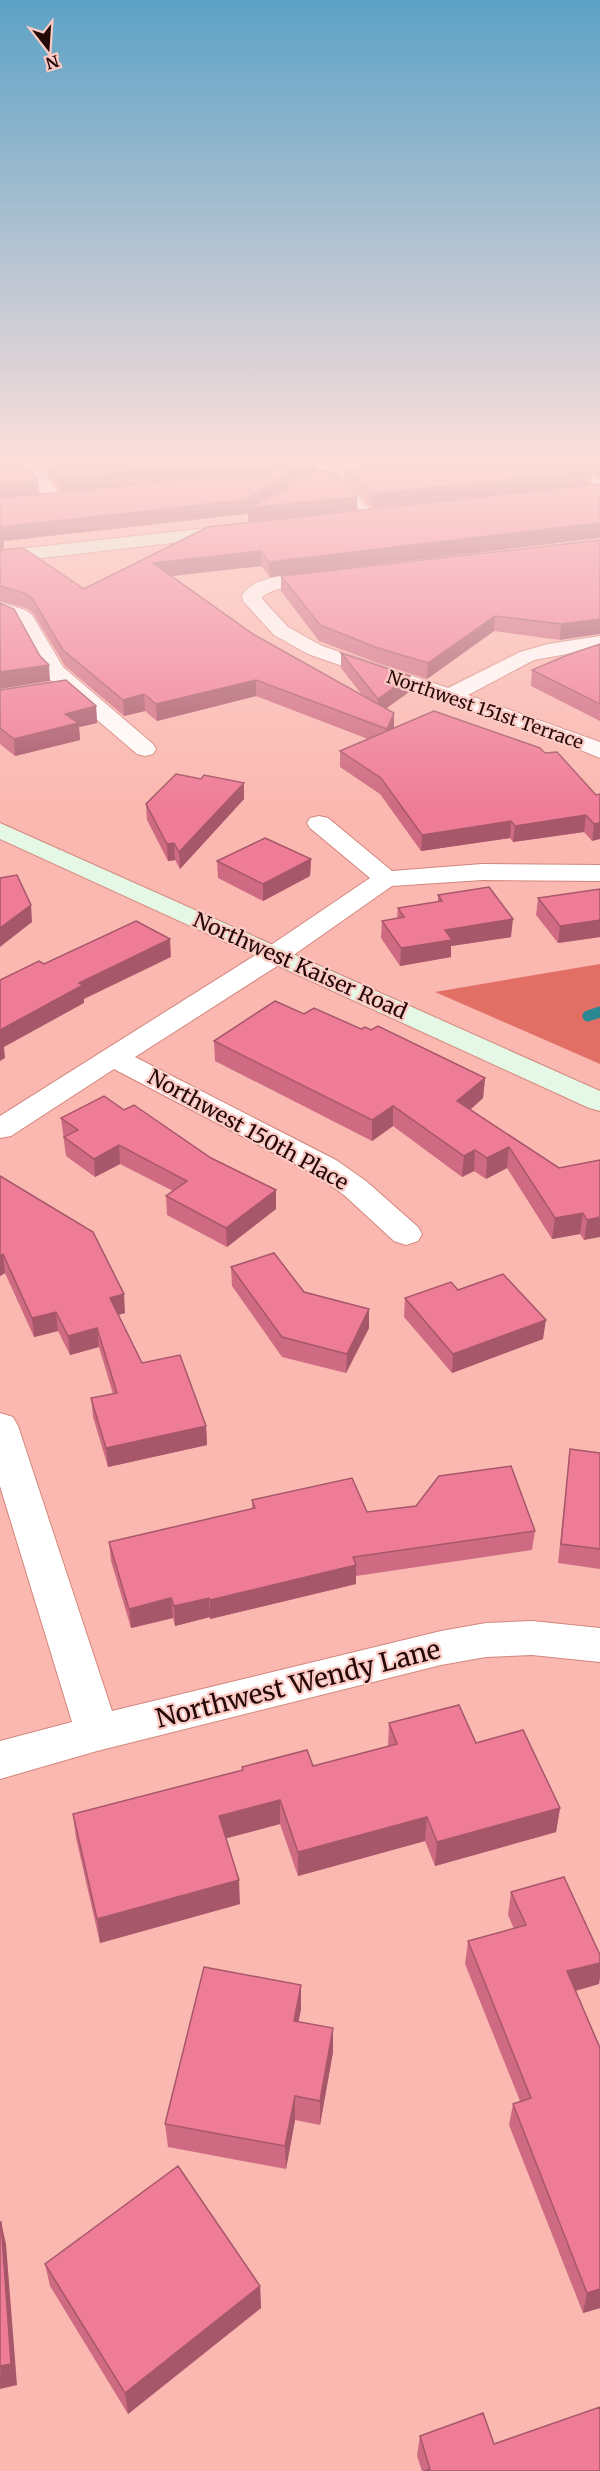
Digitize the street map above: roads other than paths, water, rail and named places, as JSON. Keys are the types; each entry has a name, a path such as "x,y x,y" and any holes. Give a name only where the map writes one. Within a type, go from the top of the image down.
{"main road":[{"name":"Northwest Kaiser Road","path":"0,830 600,1102"}],"street":[{"name":"Northwest 151st Terrace","path":"337,577 269,585 258,589 252,596 253,601 268,620 292,639 315,650 574,739 600,751"},
{"path":"0,608 25,619 54,671 145,749"},
{"path":"450,696 527,656 548,650 600,642"},
{"path":"42,692 73,687"},
{"path":"319,823 386,879"},
{"path":"0,1129 275,954 386,879 483,872 600,873"},
{"name":"Northwest 150th Place","path":"112,1057 325,1167 355,1188 406,1234"},
{"path":"0,1426 97,1733"},
{"name":"Northwest Wendy Lane","path":"0,1760 97,1733 441,1648 486,1640 532,1638 600,1645"}],"waterway":[{"path":"588,1016 600,1012"}]}
